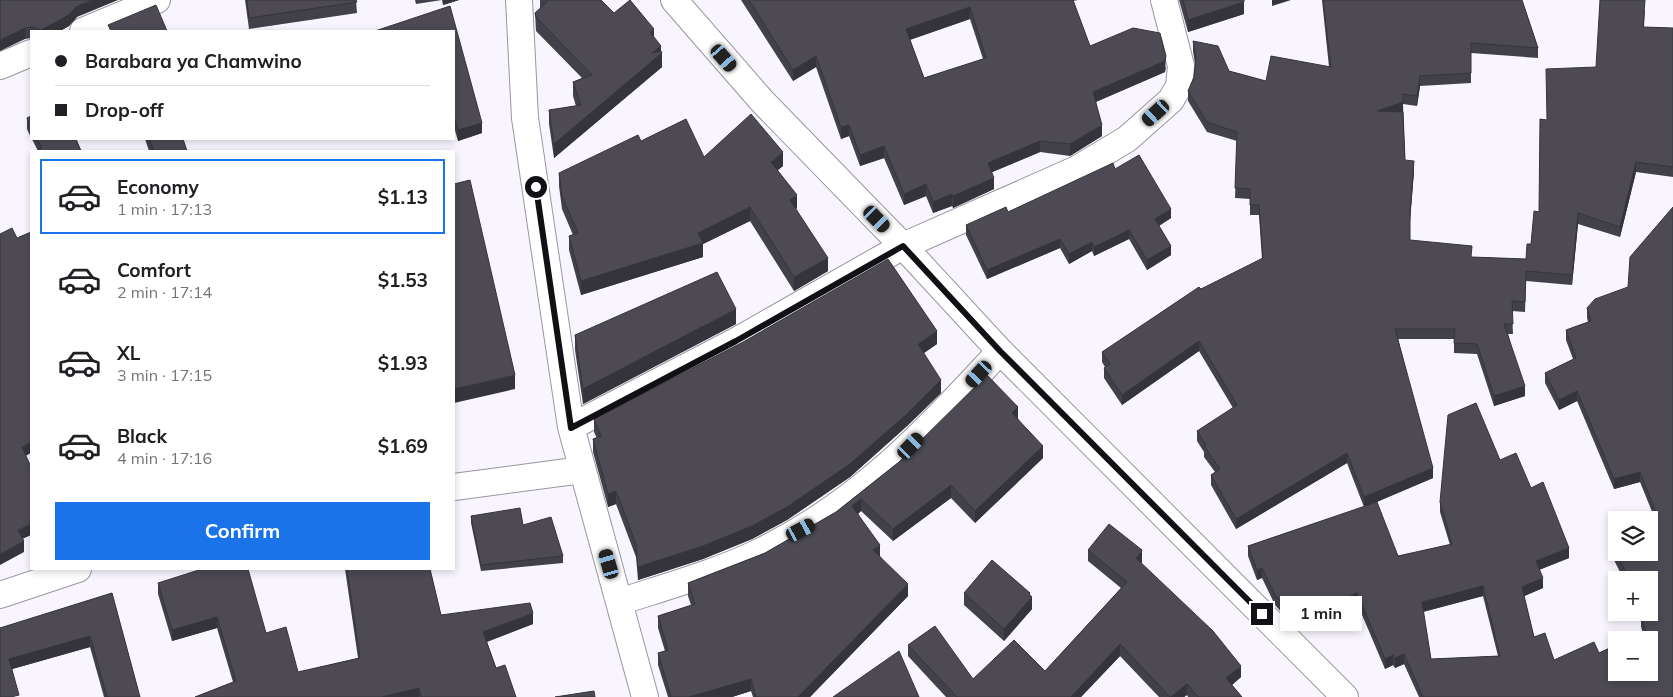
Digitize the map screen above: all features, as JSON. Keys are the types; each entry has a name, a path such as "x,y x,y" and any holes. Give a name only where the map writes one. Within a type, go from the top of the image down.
{"street":[{"path":"85,30 157,0"},
{"path":"519,0 525,118 571,428 644,697"},
{"path":"674,0 762,100 903,246 1000,351 1345,697"},
{"path":"571,428 736,341 903,246 1077,169 1127,139 1171,100 1178,86 1181,66 1164,0"},
{"path":"0,66 30,53"},
{"path":"619,602 758,553 815,522 866,486 911,446 1000,351"},
{"path":"455,487 582,470"},
{"path":"0,596 75,570"}],"building":[{"path":"0,0 92,0 77,6 69,15 41,30 33,27 25,28 0,40"},
{"path":"247,0 356,0 357,2 249,18"},
{"path":"546,0 601,0 614,13 630,0 654,29 650,32 661,46 652,53 661,51 662,53 554,144 549,110 581,105 573,82 592,75 536,17 535,13 547,2"},
{"path":"749,0 1073,0 1090,46 1133,28 1160,33 1166,56 1165,61 1093,92 1102,125 1070,144 1040,141 988,163 994,178 953,196 952,194 933,202 926,184 904,194 884,146 860,155 849,125 841,127 816,56 793,70","holes":["970,7 986,58 924,78 906,29"]},
{"path":"1183,0 1244,0 1244,2 1188,20"},
{"path":"1323,0 1522,0 1538,48 1471,43 1471,73 1420,76 1417,96 1403,94 1403,102 1377,111 1403,112 1405,160 1414,161 1410,240 1472,246 1471,257 1526,259 1527,244 1531,244 1534,211 1539,212 1540,119 1547,120 1546,69 1596,67 1600,0 1645,0 1643,27 1673,28 1673,167 1636,162 1620,227 1578,213 1572,275 1526,271 1525,302 1512,301 1513,324 1504,324 1525,386 1494,396 1477,344 1454,343 1455,329 1395,329 1433,468 1364,497 1347,453 1236,519 1211,475 1220,469 1204,446 1206,445 1197,431 1237,405 1199,341 1122,395 1104,368 1110,364 1102,352 1199,287 1201,289 1263,258 1259,205 1250,205 1250,189 1235,188 1237,132 1207,122 1188,91 1194,77 1196,57 1193,41 1218,46 1229,71 1266,81 1271,56 1331,67"},
{"path":"156,5 167,30 110,30 108,25"},
{"path":"450,6 482,123 458,130 455,120 455,30 378,30"},
{"path":"751,114 783,152 771,162 797,195 790,200 828,258 794,277 750,207 698,233 703,243 581,281 569,236 578,233 562,196 559,173 638,135 641,141 686,119 704,157"},
{"path":"38,140 76,140 81,150 40,150 42,148"},
{"path":"149,140 183,140 187,150 154,150"},
{"path":"1139,155 1171,209 1155,219 1171,246 1147,260 1129,230 1094,247 1092,242 1069,254 1060,239 987,270 966,225 1006,207 1008,212 1113,163 1115,169"},
{"path":"470,180 515,375 455,389 455,184"},
{"path":"1673,207 1673,697 1423,697 1404,654 1395,658 1393,655 1385,659 1357,593 1312,614 1303,596 1284,605 1275,595 1262,568 1257,570 1248,546 1377,502 1398,556 1452,544 1440,502 1448,415 1476,403 1500,460 1516,453 1531,488 1543,482 1569,548 1536,561 1543,578 1522,587 1534,637 1545,633 1554,660 1594,642 1599,653 1608,649 1608,681 1658,681 1658,631 1646,631 1642,621 1658,621 1658,571 1625,571 1620,561 1658,561 1658,511 1655,511 1640,472 1614,479 1577,391 1559,400 1545,373 1576,358 1566,330 1591,321 1587,308 1595,299 1628,287 1630,257","holes":["1483,586 1500,656 1431,659 1422,602"]},
{"path":"12,228 17,238 30,232 30,443 22,447 30,465 30,524 18,530 24,541 0,554 0,234"},
{"path":"888,259 937,331 918,344 941,380 907,414 850,464 787,507 752,526 703,546 638,567 636,544 616,491 608,494 593,439 601,436 594,419 743,342"},
{"path":"717,272 736,309 583,389 575,335"},
{"path":"987,375 1018,407 1012,413 1043,446 975,511 951,485 893,529 861,499 852,506 880,545 873,550 908,584 798,697 756,697 751,679 689,697 671,697 658,653 668,650 658,616 695,604 688,583 765,553 836,512 899,462"},
{"path":"520,508 523,525 551,517 563,556 481,565 471,516"},
{"path":"1109,524 1142,550 1136,558 1213,631 1241,666 1226,678 1242,697 1198,697 1187,684 1170,697 1120,644 1071,697 957,697 908,645 935,626 973,679 1014,640 1045,671 1127,582 1088,550"},
{"path":"992,560 1030,593 1032,597 1004,629 964,593"},
{"path":"199,570 248,570 266,633 286,627 298,672 360,658 347,570 430,570 441,615 530,603 533,613 483,632 496,668 505,665 516,697 421,697 419,688 382,697 195,697 236,681 217,617 172,630 158,583"},
{"path":"112,593 140,697 107,697 90,636 9,659 19,695 0,697 0,628"},
{"path":"899,651 919,697 833,697"},
{"path":"594,691 595,697 555,697"}],"route":[{"path":"536,187 571,428 736,341 903,246 1000,351 1262,614"}]}
